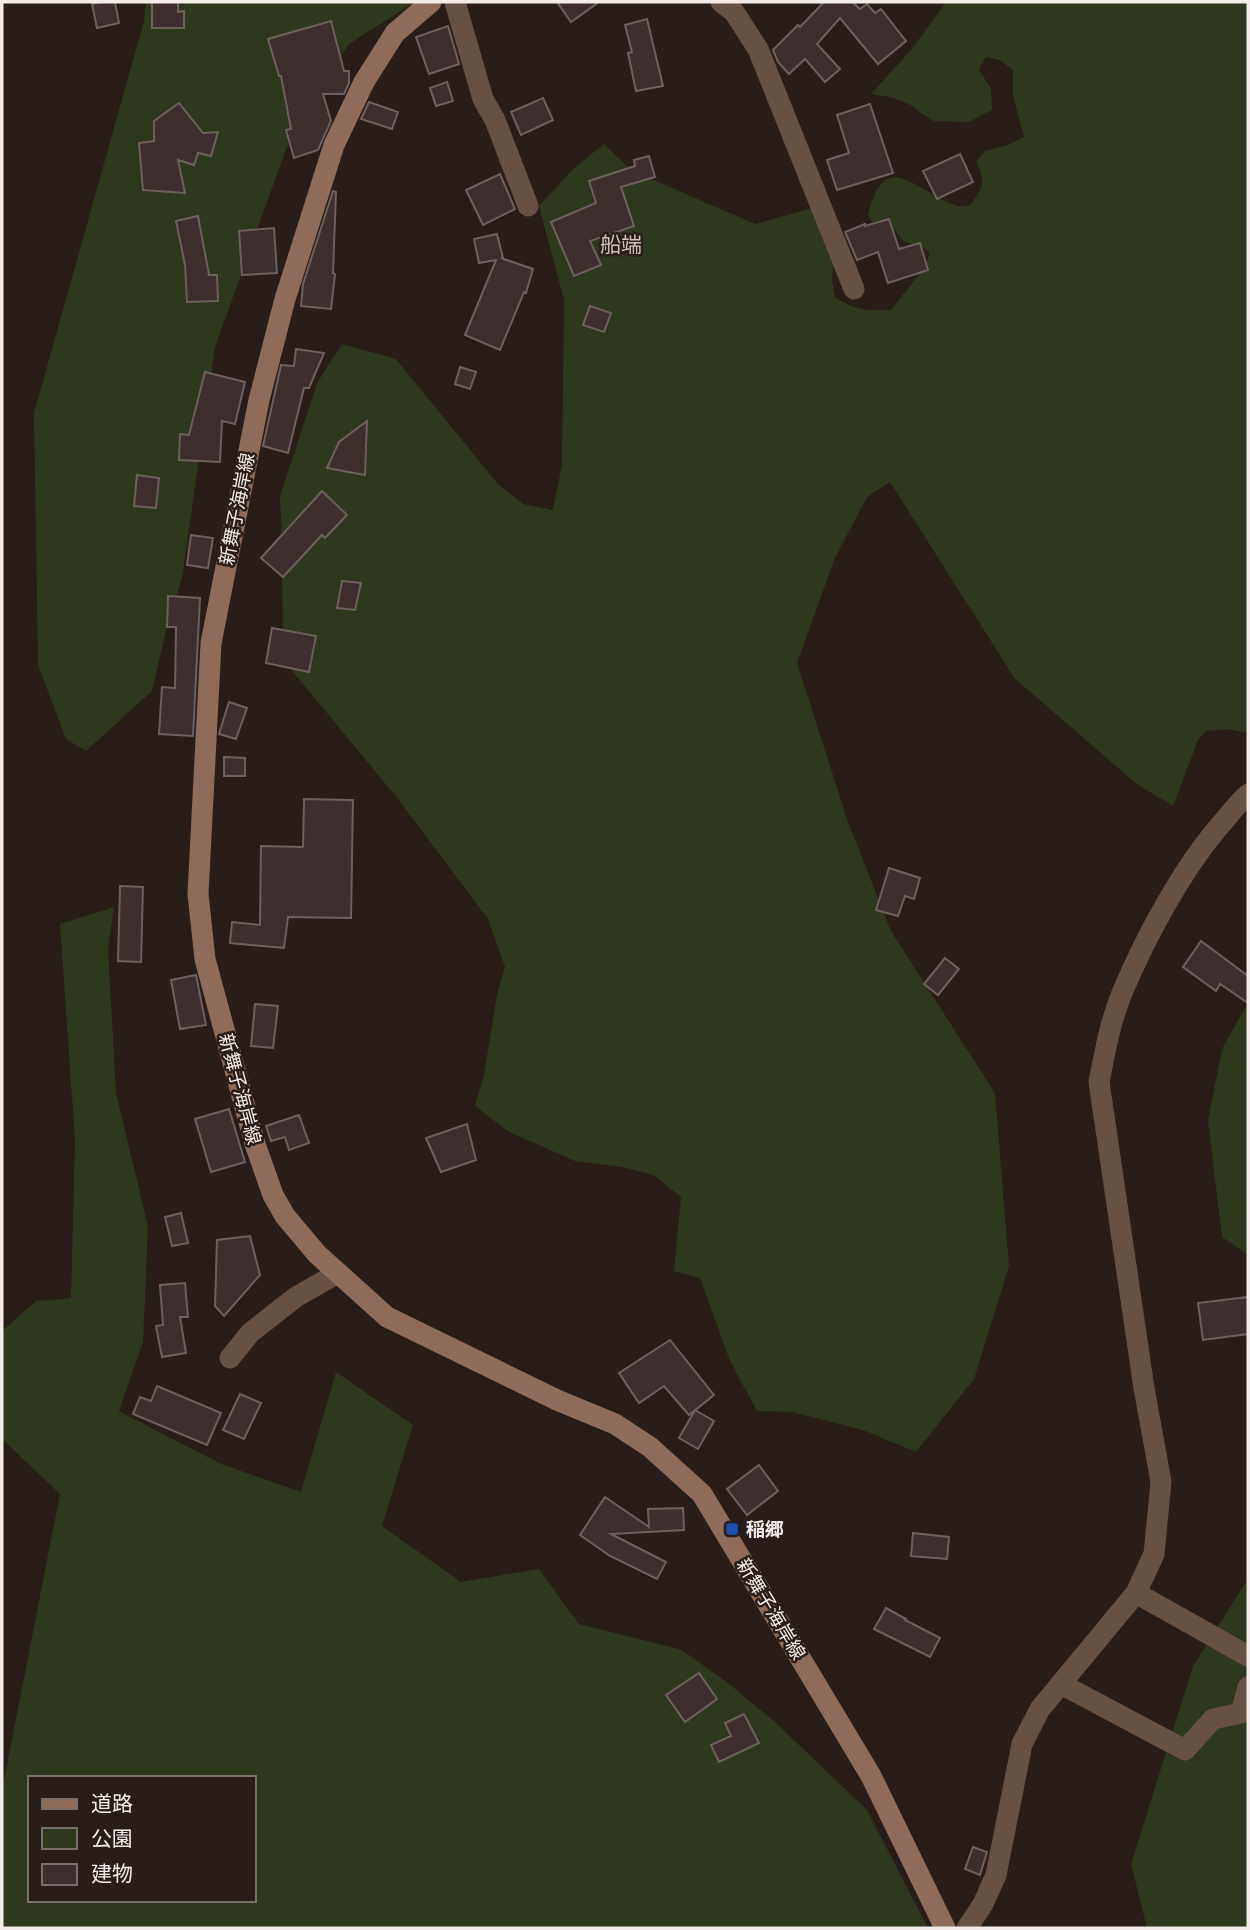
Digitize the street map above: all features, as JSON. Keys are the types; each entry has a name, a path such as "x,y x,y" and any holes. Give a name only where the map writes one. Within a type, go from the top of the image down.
{"main road":[{"name":"新舞子海岸線","path":"431,2 395,33 364,82 334,145 285,299 258,400 211,643 198,894 205,959 255,1144 273,1195 285,1216 309,1245 387,1317 557,1401 615,1424 649,1447 702,1494 871,1776 945,1928"}],"street":[{"path":"455,2 483,99 495,120 528,206"},
{"path":"721,2 734,12 758,49 854,289"},
{"path":"967,1928 984,1904 996,1875 1022,1744 1040,1709 1136,1593 1153,1554 1161,1482 1144,1388 1099,1082 1121,995 1147,941 1207,839 1248,794"},
{"path":"230,1358 250,1333 296,1297 338,1273"},
{"path":"1136,1593 1248,1656"},
{"path":"1060,1684 1185,1750 1213,1718 1241,1713 1248,1686"}],"green space":[{"path":"146,2 415,2 349,44 286,149 215,347 182,578 152,691 86,751 66,739 38,665 34,413 144,21"},
{"path":"946,2 1248,2 1248,733 1226,729 1206,731 1198,740 1173,806 1137,784 1015,679 890,482 867,497 835,558 797,663 848,822 891,931 995,1093 1009,1266 974,1379 916,1452 863,1430 792,1412 757,1411 730,1361 700,1278 674,1271 681,1197 653,1175 622,1167 575,1161 509,1132 475,1106 484,1075 497,994 505,967 488,919 394,794 283,660 280,496 317,383 342,344 396,359 498,484 523,504 553,510 562,465 564,300 539,206 573,169 604,144 631,170 755,224 817,207 834,253 832,279 835,297 862,309 891,310 930,254 925,248 903,241 890,224 872,222 868,215 875,194 883,182 893,178 903,179 955,205 971,205 982,183 976,161 985,151 1008,145 1024,137 1013,96 1013,70 1000,60 986,57 979,70 991,88 992,110 969,122 934,121 911,105 891,97 871,94 911,50"},
{"path":"114,907 108,950 116,1093 148,1226 143,1342 119,1411 221,1464 301,1492 336,1372 413,1425 382,1526 461,1582 539,1569 579,1624 682,1650 728,1683 776,1723 867,1810 928,1928 2,1928 2,1790 60,1494 2,1439 2,1331 36,1301 71,1298 75,1140 60,924"},
{"path":"1248,1003 1248,1255 1222,1237 1208,1120 1222,1049"},
{"path":"1248,1579 1248,1928 1147,1928 1131,1864 1193,1666"}],"building":[{"path":"115,2 119,23 97,28 92,4"},
{"path":"152,2 178,2 178,12 184,11 184,28 152,28"},
{"path":"557,2 599,2 571,22"},
{"path":"824,2 855,2 853,3 860,9 867,4 875,13 881,9 906,41 878,64 840,18 817,44 840,69 825,82 805,59 789,74 778,62 773,50"},
{"path":"647,19 663,86 636,91 628,53 632,52 625,25"},
{"path":"331,21 344,71 349,71 349,83 344,94 323,94 331,121 318,150 294,158 286,130 291,129 281,76 268,39"},
{"path":"448,26 459,64 429,74 416,37"},
{"path":"447,82 453,101 436,106 430,88"},
{"path":"543,98 553,120 521,135 511,112"},
{"path":"369,102 398,112 392,129 361,119"},
{"path":"179,103 203,133 218,132 211,156 198,153 194,165 178,160 185,193 143,190 139,143 154,141 154,121"},
{"path":"870,104 893,173 837,190 827,160 849,153 837,115"},
{"path":"960,154 973,182 937,199 923,171"},
{"path":"649,156 655,177 621,187 634,226 590,241 601,265 574,276 551,222 596,203 589,181 635,166 634,160"},
{"path":"500,174 515,209 483,225 466,190"},
{"path":"333,191 336,192 335,274 331,309 301,306 303,284"},
{"path":"198,216 209,275 217,275 218,301 187,302 185,265 176,221"},
{"path":"889,219 899,249 920,243 928,270 888,283 878,252 857,260 845,232"},
{"path":"274,228 277,273 242,275 239,231"},
{"path":"497,234 501,258 533,269 526,293 524,292 500,350 465,335 496,260 479,263 474,239"},
{"path":"590,306 611,313 604,332 583,325"},
{"path":"296,349 324,353 309,388 304,388 288,453 263,446 281,365 294,366"},
{"path":"460,367 476,372 470,389 455,384"},
{"path":"205,372 245,382 235,424 222,421 220,462 179,460 180,434 189,435"},
{"path":"367,421 365,475 327,468 339,442"},
{"path":"137,475 159,478 156,508 134,506"},
{"path":"322,491 347,515 325,538 322,535 283,577 261,558"},
{"path":"191,535 213,538 208,568 187,565"},
{"path":"342,581 361,583 355,610 337,608"},
{"path":"168,596 200,598 193,736 159,734 162,687 175,688 176,627 167,627"},
{"path":"272,628 316,636 309,672 266,663"},
{"path":"229,702 247,708 236,739 219,734"},
{"path":"224,757 245,758 245,776 224,776"},
{"path":"304,799 353,800 351,918 288,917 284,948 230,943 232,922 260,925 261,846 303,847"},
{"path":"889,868 920,878 914,899 905,896 898,916 876,910"},
{"path":"120,886 143,887 141,962 118,961"},
{"path":"1201,941 1248,976 1248,1003 1220,984 1216,991 1183,967"},
{"path":"945,958 959,969 938,995 924,984"},
{"path":"196,975 206,1025 180,1029 171,980"},
{"path":"255,1004 278,1006 273,1048 251,1046"},
{"path":"229,1109 245,1162 211,1172 195,1119"},
{"path":"299,1115 309,1143 289,1150 285,1137 271,1141 266,1126"},
{"path":"467,1124 476,1160 441,1172 426,1138"},
{"path":"181,1213 188,1243 172,1246 165,1217"},
{"path":"250,1236 260,1275 224,1316 215,1306 217,1240"},
{"path":"185,1283 188,1317 180,1317 186,1353 162,1357 156,1326 163,1325 160,1285"},
{"path":"1248,1297 1248,1334 1203,1340 1198,1303"},
{"path":"670,1340 714,1395 689,1415 664,1386 639,1403 619,1373"},
{"path":"157,1386 221,1413 207,1445 133,1414 140,1397 151,1401"},
{"path":"240,1394 261,1403 244,1439 223,1430"},
{"path":"695,1410 714,1421 698,1449 679,1438"},
{"path":"759,1465 778,1491 747,1515 727,1489"},
{"path":"605,1497 649,1527 648,1509 683,1508 684,1530 611,1534 666,1562 657,1579 610,1556 580,1535"},
{"path":"913,1533 949,1537 947,1559 911,1556"},
{"path":"886,1608 940,1638 930,1657 874,1629"},
{"path":"699,1673 717,1699 685,1722 666,1695"},
{"path":"744,1714 759,1743 719,1762 711,1745 731,1736 725,1723"},
{"path":"973,1847 987,1852 980,1875 965,1869"}],"place":[{"name":"稲郷","path":"732,1529"}],"district":[{"name":"船端","path":"621,244"}]}
